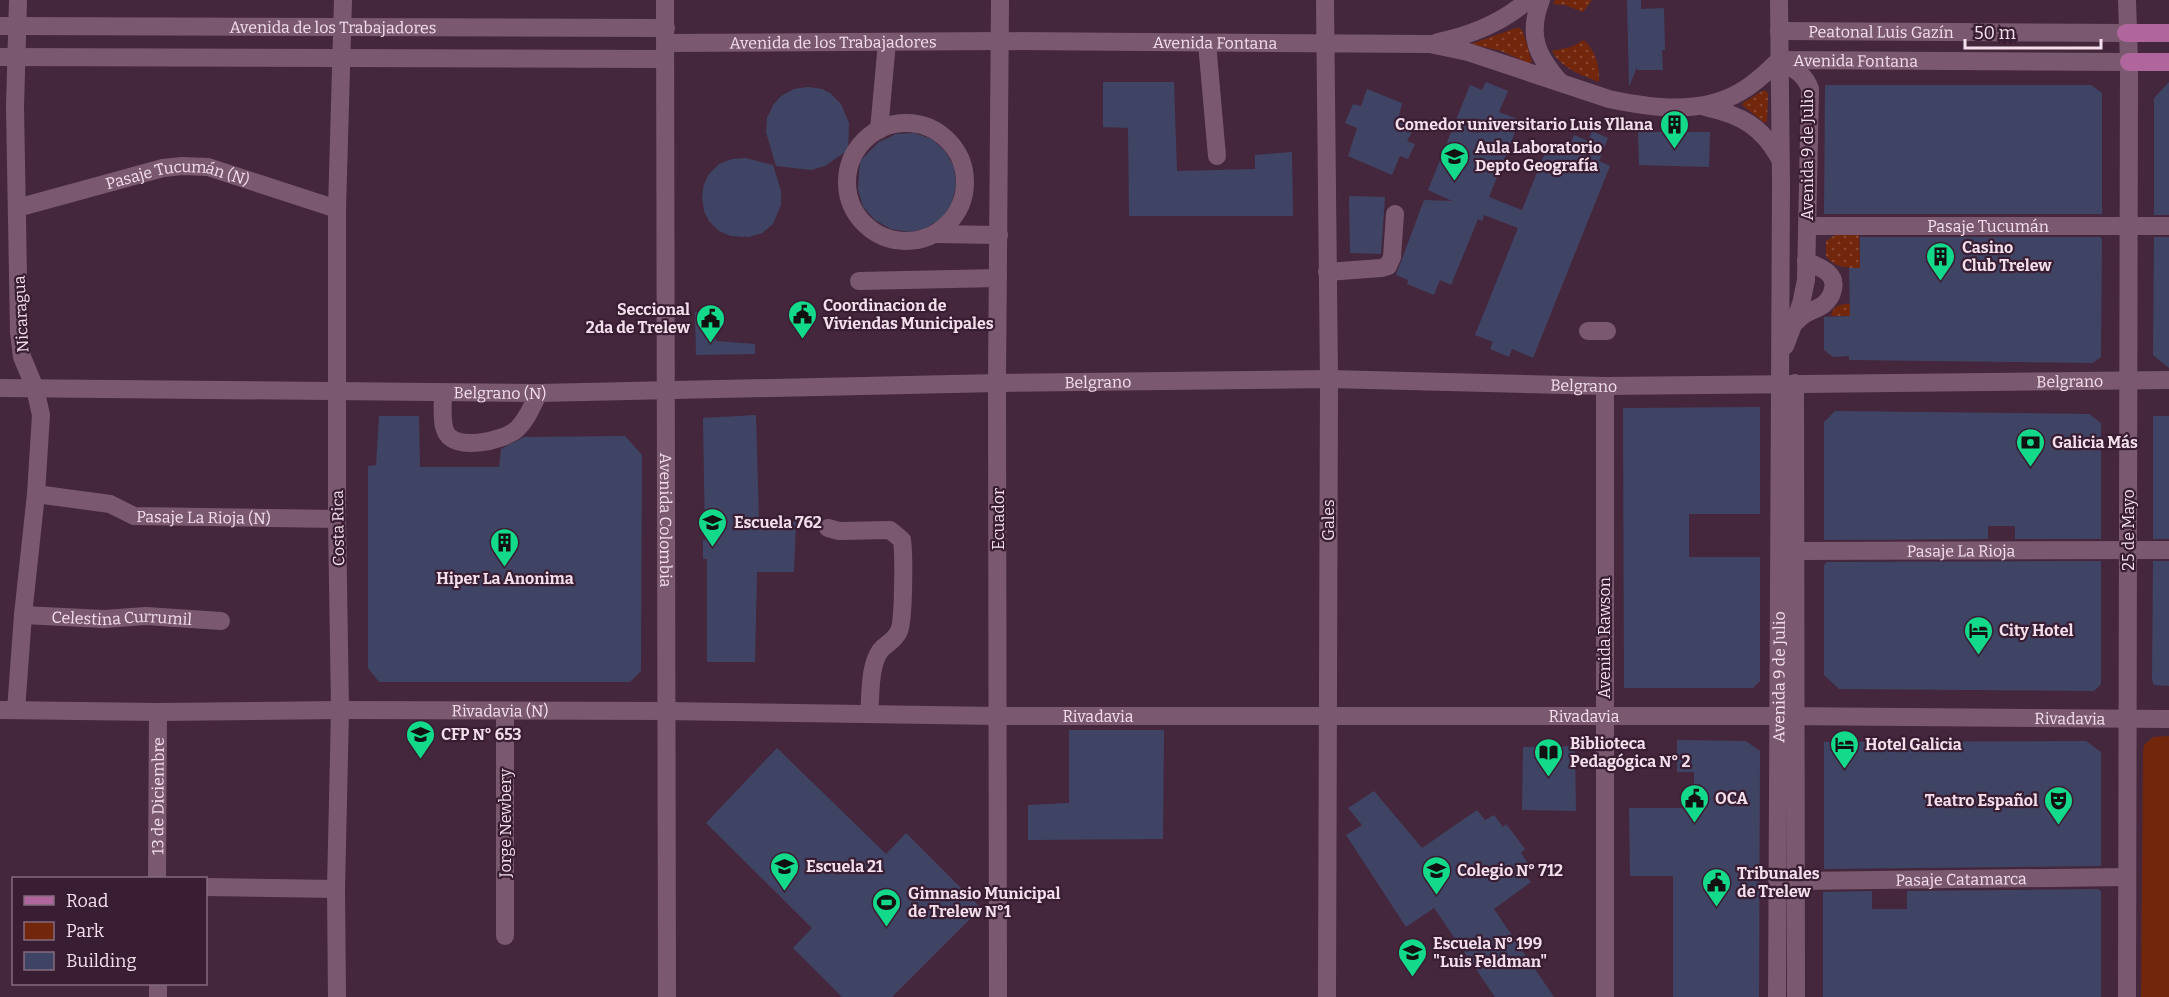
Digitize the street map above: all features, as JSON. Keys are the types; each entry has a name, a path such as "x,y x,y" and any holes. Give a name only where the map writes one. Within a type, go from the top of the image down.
{"main road":[{"path":"2127,33 2169,33"},
{"name":"Avenida Fontana","path":"2129,62 2169,62"}],"street":[{"name":"Nicaragua","path":"8,710 36,494 41,414 35,388 22,357 19,333 17,208 8,188 9,26 18,0"},
{"name":"Costa Rica","path":"337,997 336,889 340,710 337,519 337,209 342,0"},
{"name":"Avenida Colombia","path":"666,0 667,997"},
{"name":"Ecuador","path":"998,997 997,383 1000,0"},
{"name":"Gales","path":"1324,0 1329,379 1327,997"},
{"name":"Avenida Fontana","path":"1430,44 1459,38 1495,24 1528,0"},
{"path":"1541,0 1534,26 1535,41 1540,56 1560,82"},
{"name":"25 de Mayo","path":"2127,0 2129,62 2127,997"},
{"path":"1779,60 1782,1"},
{"name":"Avenida de los Trabajadores","path":"9,26 342,27 665,43"},
{"name":"Peatonal Luis Gazín","path":"1779,31 2127,33"},
{"name":"Avenida de los Trabajadores","path":"8,57 341,58 665,43 1000,41"},
{"name":"Avenida Fontana","path":"1000,41 1430,44 1468,52 1591,94 1630,104 1703,106 1721,102 1739,93 1779,60 2129,62"},
{"path":"879,130 887,42"},
{"path":"1207,43 1217,156"},
{"name":"Avenida 9 de Julio","path":"1777,997 1795,551 1788,383 1780,358 1779,60"},
{"name":"Avenida 9 de Julio","path":"1779,60 1800,73 1806,79 1810,89 1808,219 1804,292 1780,358"},
{"name":"Avenida 9 de Julio","path":"1703,106 1728,113 1753,125 1771,143 1780,159"},
{"path":"897,124 917,124 941,135 951,143 958,154 964,173 964,193 954,217 934,234 921,239 895,240 872,230 854,210 847,184 848,171 859,147 879,130 897,124"},
{"name":"Pasaje Tucumán (N)","path":"17,208 163,168 182,166 208,167 337,209"},
{"path":"1781,184 1808,219"},
{"path":"1327,272 1388,266 1392,257 1395,214"},
{"name":"Pasaje Tucumán","path":"1808,219 2169,226"},
{"path":"934,234 999,235"},
{"path":"1792,327 1808,310 1827,302 1833,291 1834,283 1830,274 1806,261"},
{"path":"859,281 998,278"},
{"path":"1588,331 1607,331"},
{"name":"Belgrano","path":"997,383 1329,379 1605,386 2169,380"},
{"name":"Belgrano (N)","path":"0,388 538,393 997,383"},
{"name":"Avenida 9 de Julio","path":"1788,383 1787,716 1796,881 1796,997"},
{"name":"Avenida Rawson","path":"1605,386 1605,997"},
{"path":"443,393 444,430 448,436 459,441 484,443 505,437 515,431 528,415 538,393"},
{"name":"Pasaje La Rioja (N)","path":"36,494 110,504 134,516 337,519"},
{"path":"828,528 839,531 890,530 902,540 900,629 893,642 881,649 874,662 869,714"},
{"name":"Pasaje La Rioja","path":"1795,551 2169,550"},
{"name":"Celestina Currumil","path":"22,615 104,620 146,616 221,621"},
{"name":"Rivadavia (N)","path":"8,710 667,711 998,716"},
{"name":"Jorge Newbery","path":"505,711 505,936"},
{"name":"13 de Diciembre","path":"158,712 158,877"},
{"name":"Rivadavia","path":"998,716 1604,718 1787,716 2169,719"},
{"name":"Pasaje Catamarca","path":"1796,881 2127,878"},
{"path":"207,887 336,889"}],"green space":[{"path":"1555,0 1592,0 1583,12 1565,5 1553,4"},
{"path":"1520,28 1523,32 1532,62 1528,63 1501,51 1471,44"},
{"path":"1584,40 1592,49 1596,60 1599,82 1566,66 1552,51 1571,47"},
{"path":"1764,90 1768,93 1765,123 1742,105"},
{"path":"1838,233 1859,234 1860,268 1837,265 1826,256 1826,241"},
{"path":"1862,304 1862,316 1831,316 1832,311 1838,306"},
{"path":"2169,736 2169,997 2141,997 2143,752 2144,745 2153,737"}],"building":[{"path":"1627,0 1641,0 1641,9 1664,8 1665,50 1662,50 1663,70 1637,70 1637,67 1629,87"},
{"path":"1103,82 1174,82 1177,171 1255,169 1255,155 1292,152 1293,216 1129,216 1128,128 1103,127"},
{"path":"1486,82 1508,91 1499,112 1520,120 1489,197 1522,210 1548,145 1567,153 1574,135 1588,141 1592,131 1608,138 1599,161 1610,166 1533,358 1512,349 1509,357 1490,349 1493,342 1475,335 1518,228 1484,215 1482,221 1478,219 1451,285 1440,280 1434,295 1407,284 1408,280 1396,275 1424,200 1452,201 1428,190 1470,85 1482,90"},
{"path":"2169,82 2169,215 2154,215 2154,98"},
{"path":"1825,85 2091,85 2102,93 2102,214 1824,214"},
{"path":"808,87 830,93 841,104 849,123 848,150 825,166 811,170 776,166 766,132 767,118 773,105 781,96 794,89"},
{"path":"1367,89 1402,103 1399,116 1416,124 1407,141 1415,144 1408,159 1400,156 1392,175 1348,156 1357,128 1345,123 1353,104 1361,106"},
{"name":"Comedor universitario Luis Yllana","path":"1638,132 1710,132 1709,167 1639,165"},
{"path":"914,133 932,139 945,151 954,167 956,185 952,203 942,218 924,229 909,232 891,229 875,220 863,207 858,189 860,161 879,142 896,134"},
{"path":"746,158 773,165 781,191 781,205 773,224 762,233 749,237 731,236 719,231 709,221 704,211 702,197 704,184 709,174 719,164 732,159"},
{"path":"1349,196 1385,197 1381,254 1350,253"},
{"path":"1860,237 2100,237 2102,239 2101,357 2093,363 1849,360 1849,356 1833,357 1824,350 1824,317 1850,316 1849,268 1860,268"},
{"path":"2154,237 2169,237 2169,368 2153,355"},
{"path":"695,312 716,312 716,341 755,344 755,354 696,355"},
{"path":"1760,407 1760,514 1689,514 1689,557 1760,557 1760,681 1753,688 1624,688 1623,408"},
{"path":"1835,411 2089,414 2101,423 2101,539 2015,539 2015,526 1988,526 1988,539 1824,540 1824,422"},
{"path":"756,415 759,522 796,521 794,572 757,572 755,662 707,662 707,559 703,559 703,540 705,540 703,418"},
{"name":"Hiper La Anonima","path":"379,416 419,416 420,467 499,467 501,449 524,437 625,436 642,455 641,671 630,682 379,682 368,668 368,466 376,465"},
{"path":"2153,416 2169,416 2169,539 2153,539"},
{"path":"2101,561 2101,684 2094,691 1839,689 1824,675 1824,565 1827,562"},
{"path":"2153,561 2169,561 2169,686 2154,685 2152,680"},
{"path":"1069,730 1164,730 1163,839 1028,840 1028,805 1069,803"},
{"path":"1677,740 1746,741 1760,751 1759,997 1673,997 1673,876 1630,876 1629,808 1694,808 1694,772 1677,772"},
{"path":"2086,741 2101,752 2101,866 1824,869 1824,742"},
{"name":"Biblioteca Pedagógica N° 2","path":"1575,746 1576,811 1522,810 1523,747"},
{"path":"777,748 886,854 906,833 981,908 892,997 842,997 793,948 812,928 706,823"},
{"path":"1374,791 1422,848 1477,810 1485,820 1494,815 1503,827 1506,824 1525,849 1521,853 1529,865 1522,871 1531,882 1494,909 1554,997 1495,997 1434,908 1406,927 1346,835 1362,825 1348,808"},
{"path":"2098,889 2101,891 2101,997 1823,997 1823,892 1872,891 1872,909 1907,909 1907,891"}],"place":[{"name":"Comedor universitario Luis Yllana","path":"1674,150"},
{"name":"Aula Laboratorio Depto Geografía","path":"1454,182"},
{"name":"Casino Club Trelew","path":"1941,282"},
{"name":"Coordinacion de Viviendas Municipales","path":"802,340"},
{"name":"Seccional 2da de Trelew","path":"711,344"},
{"name":"Galicia Más","path":"2031,468"},
{"name":"Escuela 762","path":"713,548"},
{"name":"Hiper La Anonima","path":"505,568"},
{"name":"City Hotel","path":"1978,656"},
{"name":"CFP N° 653","path":"420,760"},
{"name":"Hotel Galicia","path":"1844,770"},
{"name":"Biblioteca Pedagógica N° 2","path":"1549,778"},
{"name":"OCA","path":"1694,824"},
{"name":"Teatro Español","path":"2059,826"},
{"name":"Escuela 21","path":"785,892"},
{"name":"Colegio N° 712","path":"1436,896"},
{"name":"Tribunales de Trelew","path":"1716,908"},
{"name":"Gimnasio Municipal de Trelew N°1","path":"887,928"},
{"name":"Escuela N° 199 \"Luis Feldman\"","path":"1412,978"}]}
